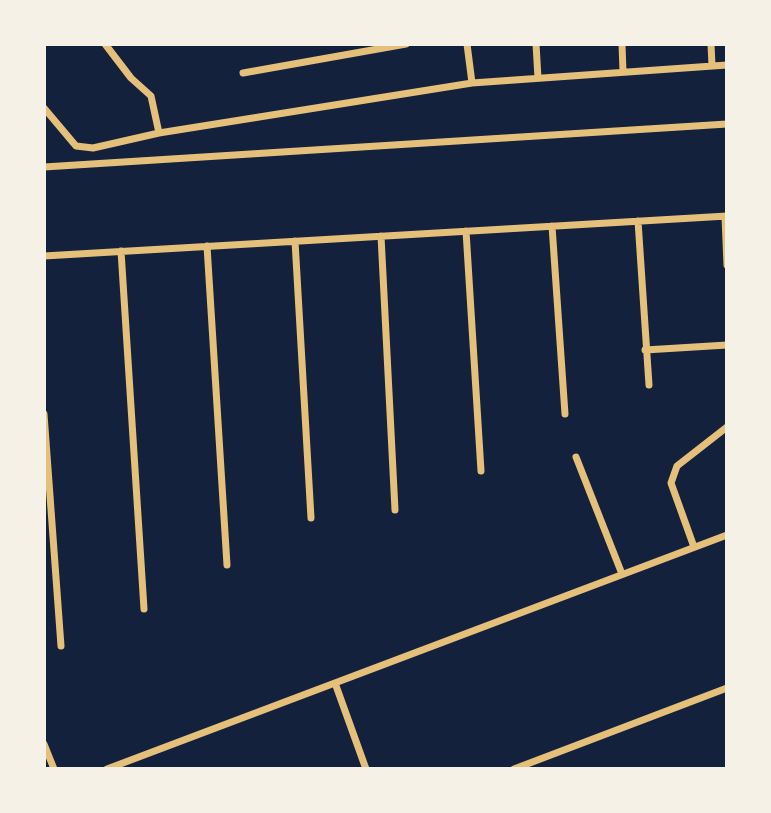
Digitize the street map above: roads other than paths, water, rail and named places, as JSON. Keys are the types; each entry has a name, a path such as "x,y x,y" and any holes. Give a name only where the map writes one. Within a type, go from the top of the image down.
{"street":[{"path":"105,44 131,78 150,96 159,133"},
{"path":"243,73 406,44"},
{"path":"467,44 472,82"},
{"path":"536,44 538,78"},
{"path":"622,44 623,72"},
{"path":"711,44 712,66"},
{"path":"44,108 76,146 93,148 159,133 472,82 727,65"},
{"path":"44,167 491,141 727,124"},
{"path":"44,256 726,216 727,265"},
{"path":"638,221 649,385"},
{"path":"552,226 565,414"},
{"path":"466,231 481,471"},
{"path":"381,236 396,510"},
{"path":"295,241 311,518"},
{"path":"206,246 227,565"},
{"path":"121,251 144,609"},
{"path":"645,350 727,345"},
{"path":"44,414 47,498 61,646"},
{"path":"694,547 671,483 677,466 727,427"},
{"path":"576,457 622,574"},
{"path":"107,769 727,535"},
{"path":"335,683 366,769"},
{"path":"514,769 727,688"},
{"path":"44,744 54,769"}]}
